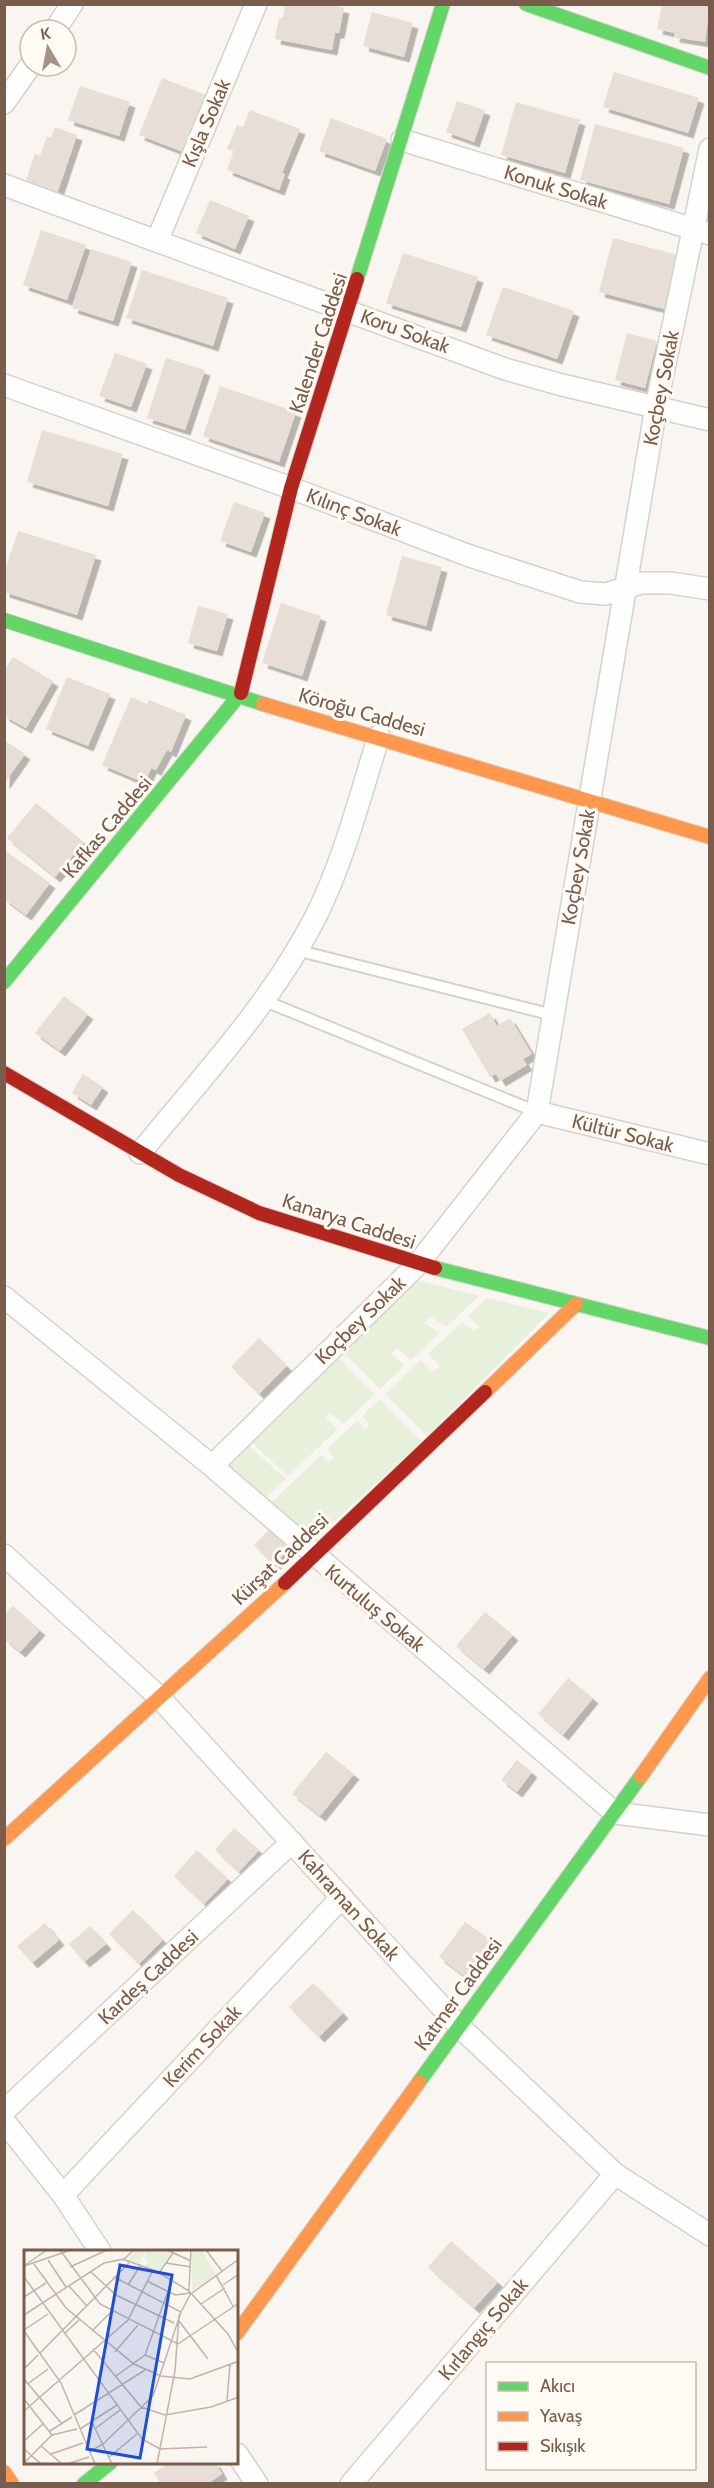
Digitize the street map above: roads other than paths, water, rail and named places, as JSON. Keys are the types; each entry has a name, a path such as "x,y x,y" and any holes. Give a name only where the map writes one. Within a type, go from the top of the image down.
{"street":[{"path":"63,18 72,4"},
{"name":"Kışla Sokak","path":"157,241 256,4"},
{"name":"Kalender Caddesi","path":"240,697 291,488 349,311 443,4"},
{"path":"535,6 710,68"},
{"path":"4,103 22,78"},
{"name":"Konuk Sokak","path":"402,140 701,232"},
{"name":"Koçbey Sokak","path":"212,1466 418,1264 537,1112 657,407 701,232 710,149"},
{"name":"Koru Sokak","path":"4,185 505,369 710,420"},
{"name":"Kılınç Sokak","path":"4,385 291,488 468,555 580,592 606,594 641,583 671,583 710,589"},
{"name":"Köroğu Caddesi","path":"4,620 240,697 379,736 710,837"},
{"name":"Kafkas Caddesi","path":"4,982 240,697"},
{"path":"140,1153 265,1001 315,917 335,875 379,736"},
{"name":"Kanarya Caddesi","path":"4,1073 213,1194 259,1213 418,1264 710,1338"},
{"name":"Kültür Sokak","path":"537,1112 710,1154"},
{"name":"Kurtuluş Sokak","path":"4,1297 212,1466 615,1813"},
{"name":"Kürşat Caddesi","path":"4,1839 314,1556 576,1304"},
{"name":"Kahraman Sokak","path":"4,1555 158,1696 459,2026 615,2174 710,2235"},
{"name":"Katmer Caddesi","path":"238,2332 615,1813 710,1678"},
{"path":"615,1813 710,1825"},
{"name":"Kardeş Caddesi","path":"4,2111 292,1842"},
{"name":"Kerim Sokak","path":"63,2195 342,1897"},
{"path":"4,2121 63,2195 99,2250"},
{"name":"Kırlangıç Sokak","path":"351,2484 615,2174"},
{"path":"238,2456 257,2484"},
{"path":"84,2484 110,2464"},
{"path":"4,2472 12,2484"}],"lane":[{"path":"296,950 553,1015"},
{"path":"265,1001 537,1112"}]}
